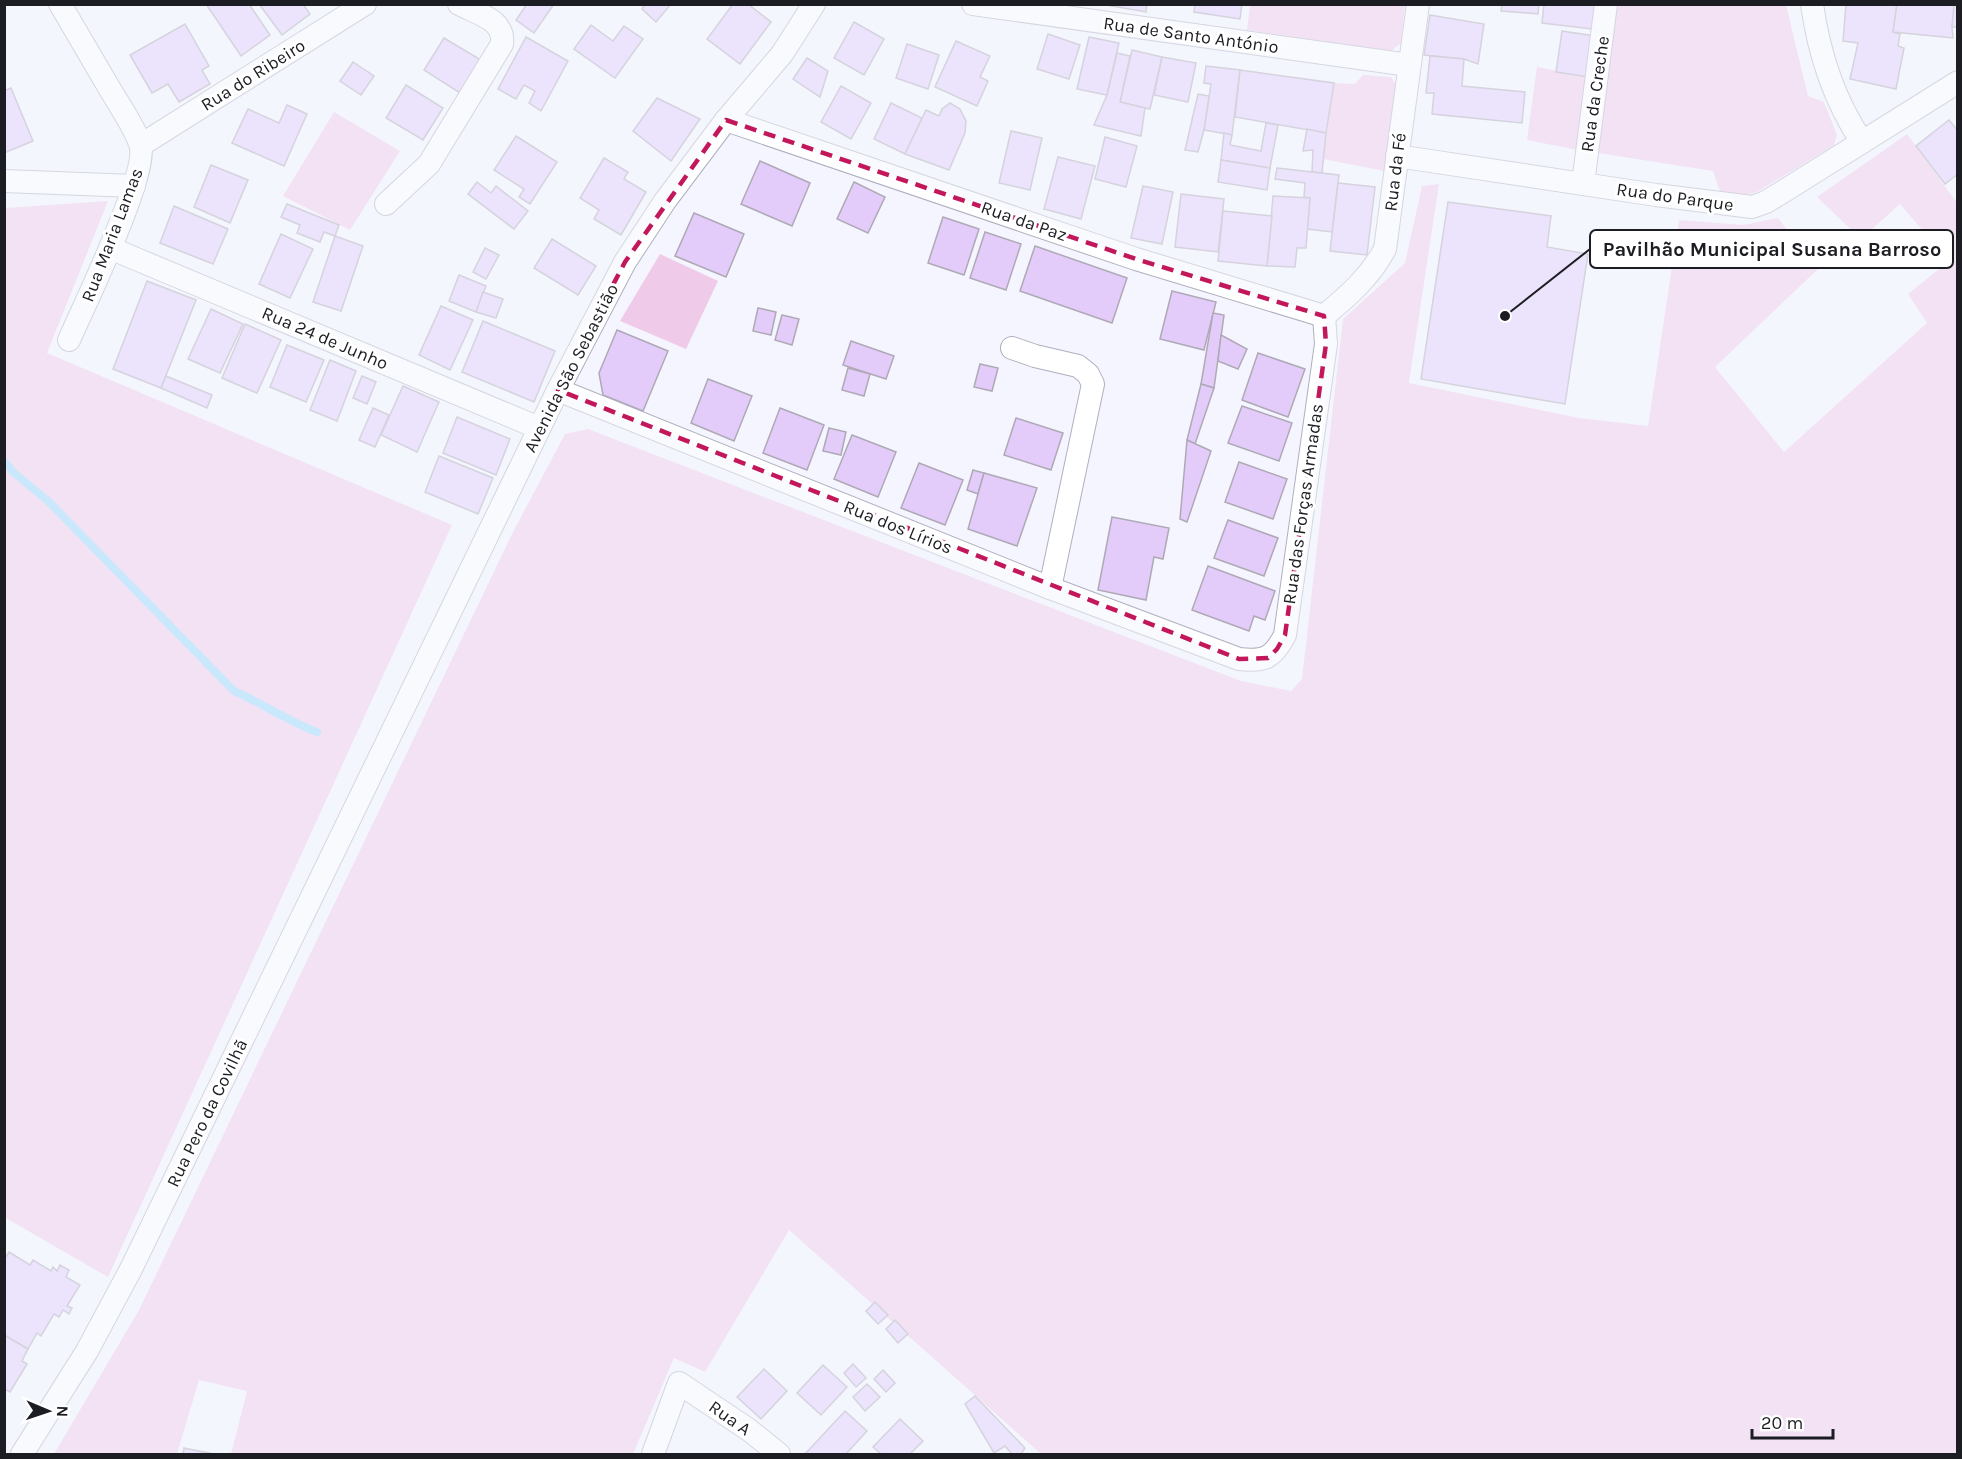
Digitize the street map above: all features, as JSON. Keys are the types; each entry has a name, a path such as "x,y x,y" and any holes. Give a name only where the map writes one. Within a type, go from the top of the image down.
{"street":[{"name":"Rua Maria Lamas","path":"60,4 141,145 142,155 134,186 110,248 69,340"},
{"name":"Rua do Ribeiro","path":"141,145 365,4"},
{"path":"386,204 429,164 502,44 503,36 497,24 459,4"},
{"name":"Avenida São Sebastião","path":"377,763 539,428 625,262 665,201 726,120 782,54 814,4"},
{"name":"Rua de Santo António","path":"973,4 1067,11 1409,65"},
{"name":"Rua da Fé","path":"1324,316 1364,280 1384,249 1418,4"},
{"name":"Rua da Creche","path":"1583,184 1606,4"},
{"path":"1812,4 1826,71 1846,118 1863,142"},
{"name":"Rua do Parque","path":"1397,156 1752,207 1784,192 1958,82"},
{"name":"Rua da Paz","path":"726,120 1136,259 1324,316"},
{"path":"4,181 134,186"},
{"name":"Rua 24 de Junho","path":"110,248 539,428"},
{"name":"Rua das Forças Armadas","path":"1239,660 1253,661 1268,658 1277,649 1285,635 1326,344 1324,316"},
{"path":"1012,348 1078,366 1088,374 1093,384 1050,588"},
{"name":"Rua dos Lírios","path":"558,390 1050,588 1239,660"},
{"name":"Rua Pero da Covilhã","path":"22,1455 87,1351 130,1269 377,763"},
{"name":"Rua A","path":"653,1455 679,1383 749,1431 779,1455"}],"highlighted area":[{"path":"726,120 1136,259 1324,316 1326,344 1285,635 1277,649 1268,658 1239,659 558,390 625,262"}],"shaded area":[{"path":"1250,5 1405,5 1401,43 1391,51 1247,30"},
{"path":"1616,5 1786,5 1808,96 1824,102 1837,135 1834,145 1757,192 1745,195 1721,194 1713,171 1598,153"},
{"path":"1537,67 1589,77 1578,150 1527,140"},
{"path":"1363,75 1391,77 1397,87 1384,171 1323,159 1334,83 1355,84"},
{"path":"334,112 400,151 350,230 283,196"},
{"path":"1907,134 1957,203 1957,1454 1041,1454 789,1230 705,1372 674,1358 633,1454 231,1454 247,1391 199,1380 177,1454 54,1454 139,1310 514,530 565,434 588,429 1241,681 1291,691 1302,679 1343,319 1405,263 1422,186 1439,184 1409,383 1579,418 1648,426 1679,220 1743,225 1778,218 1818,269 1715,367 1784,452 1927,323 1908,294 1949,261 1900,204 1861,239 1817,197"},
{"path":"108,201 47,353 452,525 108,1277 4,1217 5,208"},
{"path":"660,254 718,281 686,349 620,321"}],"building":[{"path":"206,4 249,4 270,35 241,56"},
{"path":"259,4 303,4 310,14 282,35"},
{"path":"527,4 554,4 534,33 516,20"},
{"path":"645,4 671,4 656,22 642,9"},
{"path":"733,4 748,4 771,22 740,64 707,39"},
{"path":"1100,4 1147,4 1146,12"},
{"path":"1195,4 1242,4 1240,19 1194,12"},
{"path":"1502,4 1539,4 1538,14 1501,11"},
{"path":"1544,4 1595,4 1592,29 1542,23"},
{"path":"1846,4 1897,4 1893,32 1900,34 1898,46 1904,48 1896,89 1850,79 1858,43 1843,41"},
{"path":"1897,4 1956,4 1952,27 1953,38 1893,32"},
{"path":"1954,4 1958,4 1958,27 1952,27"},
{"path":"1430,15 1484,24 1478,64 1464,59 1424,55"},
{"path":"854,22 884,39 864,75 834,58"},
{"path":"185,24 209,66 202,70 210,84 179,102 168,84 152,93 130,55"},
{"path":"591,25 613,41 624,26 643,39 615,78 574,49"},
{"path":"1562,31 1595,36 1589,77 1556,72"},
{"path":"1048,34 1080,45 1069,79 1037,69"},
{"path":"526,37 568,61 541,111 529,103 535,91 524,85 516,99 498,89"},
{"path":"1089,37 1119,43 1107,95 1077,89"},
{"path":"444,38 481,60 460,93 424,70"},
{"path":"956,41 990,56 980,77 988,81 977,106 935,87"},
{"path":"907,44 939,55 928,89 896,78"},
{"path":"1132,50 1162,57 1150,109 1120,102"},
{"path":"1117,53 1130,56 1120,102 1145,108 1141,136 1094,125 1107,95"},
{"path":"1430,56 1464,59 1462,86 1525,92 1522,123 1432,114 1434,93 1426,93"},
{"path":"1162,57 1196,63 1188,102 1154,95"},
{"path":"807,58 828,71 820,97 793,79"},
{"path":"353,62 374,76 361,95 340,81"},
{"path":"1206,66 1240,70 1232,135 1204,130 1211,84 1204,83"},
{"path":"1240,70 1334,83 1326,133 1235,117"},
{"path":"406,85 443,108 423,140 386,118"},
{"path":"841,86 871,103 851,139 821,122"},
{"path":"11,88 33,141 4,153 4,91"},
{"path":"1198,94 1209,96 1198,152 1185,150"},
{"path":"657,98 700,119 671,161 633,131"},
{"path":"891,103 922,118 905,154 874,139"},
{"path":"950,103 960,109 966,121 965,133 949,170 905,154 926,110 939,116 942,109"},
{"path":"287,105 307,114 284,166 232,143 248,109 279,123"},
{"path":"1949,120 1958,131 1958,174 1945,184 1916,146"},
{"path":"1266,123 1278,125 1270,168 1221,160 1224,133 1232,135 1230,145 1261,151"},
{"path":"1307,129 1326,133 1322,173 1312,172 1313,150 1303,151"},
{"path":"1011,131 1042,138 1030,190 999,183"},
{"path":"516,136 557,162 530,204 519,197 524,189 494,170"},
{"path":"1105,137 1137,146 1126,187 1095,179"},
{"path":"1058,157 1095,166 1081,219 1044,209"},
{"path":"604,158 628,172 624,179 646,192 621,235 594,219 599,210 580,198"},
{"path":"1221,160 1270,168 1267,190 1218,182"},
{"path":"760,161 810,183 792,226 741,204"},
{"path":"211,165 248,180 230,223 194,207"},
{"path":"1277,168 1339,175 1332,232 1307,229 1310,198 1304,197 1305,183 1275,179"},
{"path":"477,182 491,193 496,186 528,211 514,229 468,194"},
{"path":"854,182 885,197 868,233 837,219"},
{"path":"1338,183 1375,187 1367,255 1330,251"},
{"path":"1143,186 1173,192 1162,244 1131,238"},
{"path":"1181,194 1224,199 1218,252 1175,247"},
{"path":"1273,196 1310,198 1306,248 1297,248 1295,267 1267,266"},
{"path":"1448,202 1551,216 1547,247 1588,254 1565,404 1421,379"},
{"path":"287,204 339,225 335,236 324,232 320,242 297,233 300,225 281,217"},
{"path":"174,206 228,229 213,264 160,243"},
{"path":"1223,211 1272,216 1267,266 1218,261"},
{"path":"694,213 744,234 726,277 675,256"},
{"path":"943,217 979,229 964,275 928,263"},
{"path":"985,232 1021,244 1006,290 970,278"},
{"path":"281,234 313,249 290,298 259,284"},
{"path":"335,236 363,246 341,311 313,302"},
{"path":"552,239 596,266 578,295 534,268"},
{"path":"1035,246 1127,278 1112,323 1020,291"},
{"path":"485,248 499,255 486,279 473,272"},
{"path":"459,275 486,286 476,312 449,301"},
{"path":"147,281 196,300 161,388 113,369"},
{"path":"1172,291 1216,302 1204,350 1160,339"},
{"path":"483,292 503,299 496,318 476,312"},
{"path":"441,306 473,320 450,370 419,355"},
{"path":"758,308 776,312 771,335 753,331"},
{"path":"211,309 243,324 220,373 188,359"},
{"path":"1213,313 1224,315 1214,388 1201,384"},
{"path":"782,315 799,319 792,345 775,340"},
{"path":"483,321 555,351 534,402 462,372"},
{"path":"245,324 281,340 257,393 222,378"},
{"path":"617,330 668,351 643,411 603,395 599,373"},
{"path":"1221,335 1247,349 1238,369 1218,361"},
{"path":"851,341 894,356 886,379 843,365"},
{"path":"287,345 324,360 306,402 270,387"},
{"path":"1258,353 1305,369 1288,417 1242,400"},
{"path":"330,360 356,371 337,421 310,410"},
{"path":"980,364 998,368 992,391 974,387"},
{"path":"848,368 870,374 864,396 842,390"},
{"path":"166,376 212,395 207,408 161,388"},
{"path":"362,376 376,382 367,404 353,398"},
{"path":"708,379 752,396 734,441 691,423"},
{"path":"1201,384 1214,388 1195,444 1187,440"},
{"path":"403,386 439,402 417,452 381,435"},
{"path":"1242,406 1292,423 1279,461 1228,443"},
{"path":"373,408 389,415 375,447 359,440"},
{"path":"780,408 824,425 807,470 763,453"},
{"path":"457,417 510,439 496,475 443,453"},
{"path":"1016,418 1063,433 1051,470 1004,455"},
{"path":"829,428 846,432 841,455 823,451"},
{"path":"852,435 896,452 878,497 834,479"},
{"path":"1187,440 1211,451 1187,522 1180,519"},
{"path":"439,456 493,478 478,514 425,492"},
{"path":"1239,462 1287,479 1273,519 1225,502"},
{"path":"919,463 963,480 945,525 901,508"},
{"path":"973,470 984,473 978,494 967,490"},
{"path":"984,473 1037,488 1017,546 968,529"},
{"path":"1112,517 1169,528 1163,559 1154,557 1146,600 1098,590"},
{"path":"1228,520 1278,538 1264,576 1214,558"},
{"path":"1208,566 1275,591 1265,620 1254,616 1249,631 1192,610"},
{"path":"9,1252 30,1265 33,1260 51,1271 53,1267 57,1271 60,1265 69,1270 66,1277 80,1285 67,1306 72,1308 69,1314 63,1310 59,1317 54,1314 41,1336 37,1333 28,1349 4,1335 4,1260"},
{"path":"875,1302 888,1315 878,1324 866,1311"},
{"path":"895,1320 908,1334 898,1343 886,1329"},
{"path":"4,1335 28,1349 22,1361 27,1364 10,1392 4,1389"},
{"path":"853,1364 866,1378 856,1387 844,1373"},
{"path":"823,1365 847,1387 821,1415 797,1393"},
{"path":"764,1369 787,1391 761,1419 737,1397"},
{"path":"883,1370 895,1383 886,1392 874,1379"},
{"path":"867,1384 880,1397 865,1411 853,1397"},
{"path":"975,1396 1025,1448 1021,1454 1012,1454 1005,1446 994,1453 965,1404"},
{"path":"845,1411 867,1431 846,1454 805,1454"},
{"path":"900,1419 923,1441 910,1454 881,1454 873,1447"},
{"path":"184,1448 214,1454 183,1454"}],"waterway":[{"path":"4,461 14,473 48,501 234,691 317,732"}],"place":[{"name":"Pavilhão Municipal Susana Barroso","path":"1505,316"}]}
